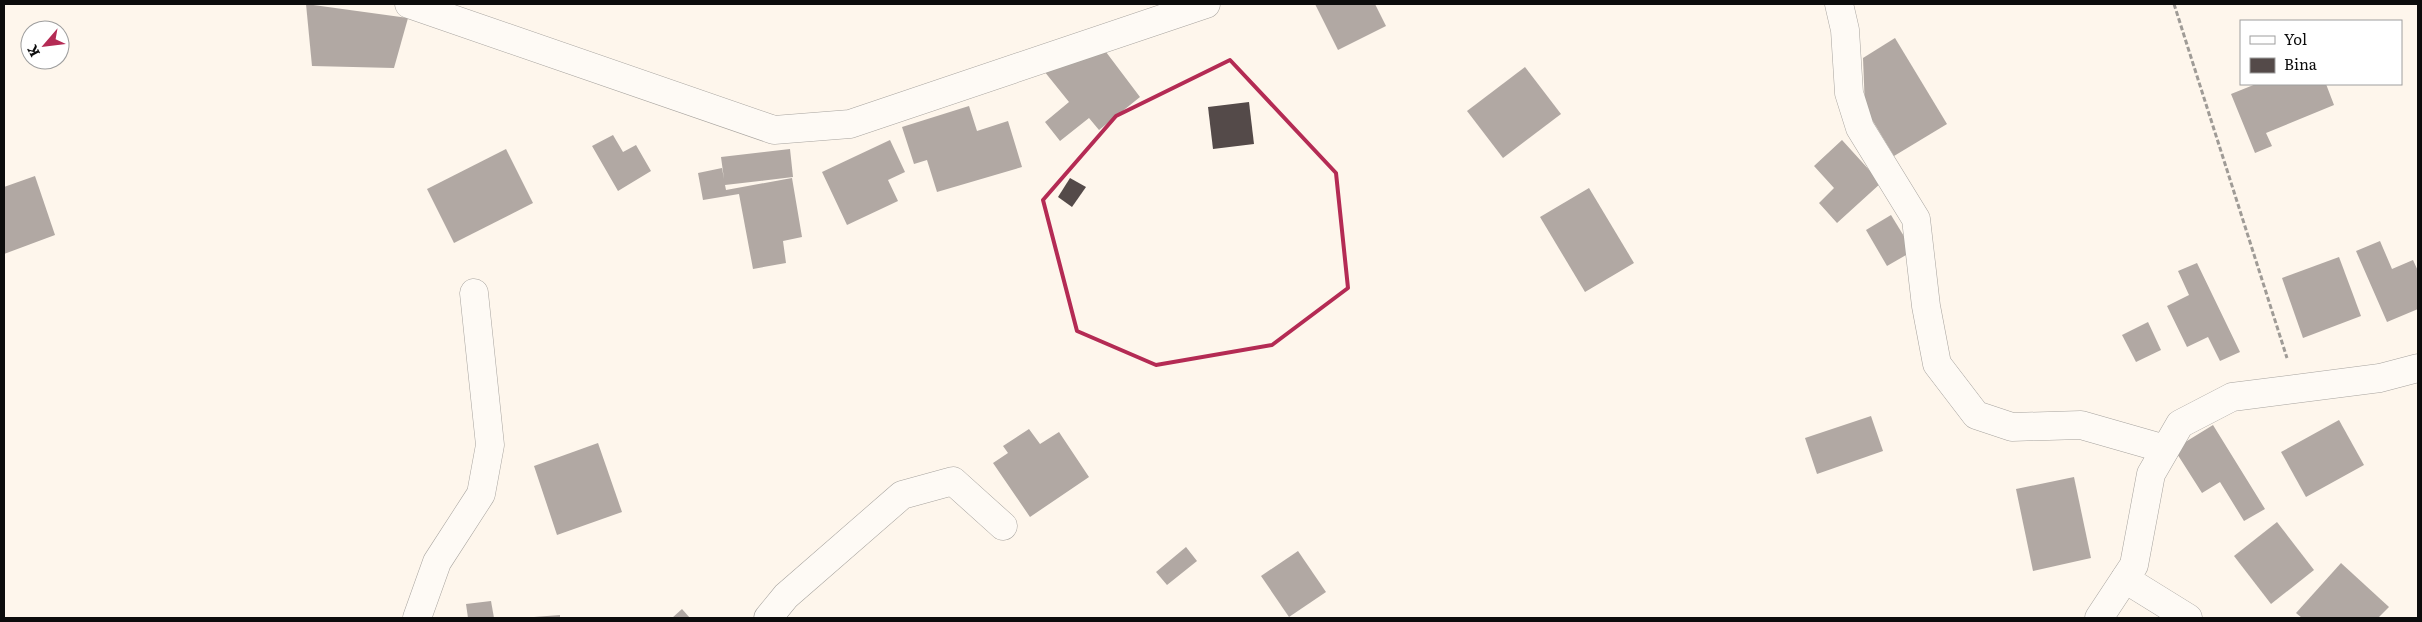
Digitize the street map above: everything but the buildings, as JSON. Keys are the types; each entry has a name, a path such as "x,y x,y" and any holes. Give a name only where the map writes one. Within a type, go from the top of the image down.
{"street":[{"path":"410,4 774,130 850,124 1206,4"},
{"path":"1839,4 1845,30 1849,92 1860,128 1916,219 1926,306 1937,364 1976,415 2012,427 2081,425 2165,450"},
{"path":"417,618 437,562 481,494 490,444 474,293"},
{"path":"2099,618 2134,565 2151,474 2180,424 2232,398 2380,378 2418,368"},
{"path":"768,618 786,596 902,495 952,481 1003,526"},
{"path":"2125,579 2188,618"}],"path":[{"path":"2174,4 2298,389"}],"highlighted area":[{"path":"1230,60 1336,173 1348,288 1272,345 1156,365 1077,331 1043,200 1116,116"}]}
